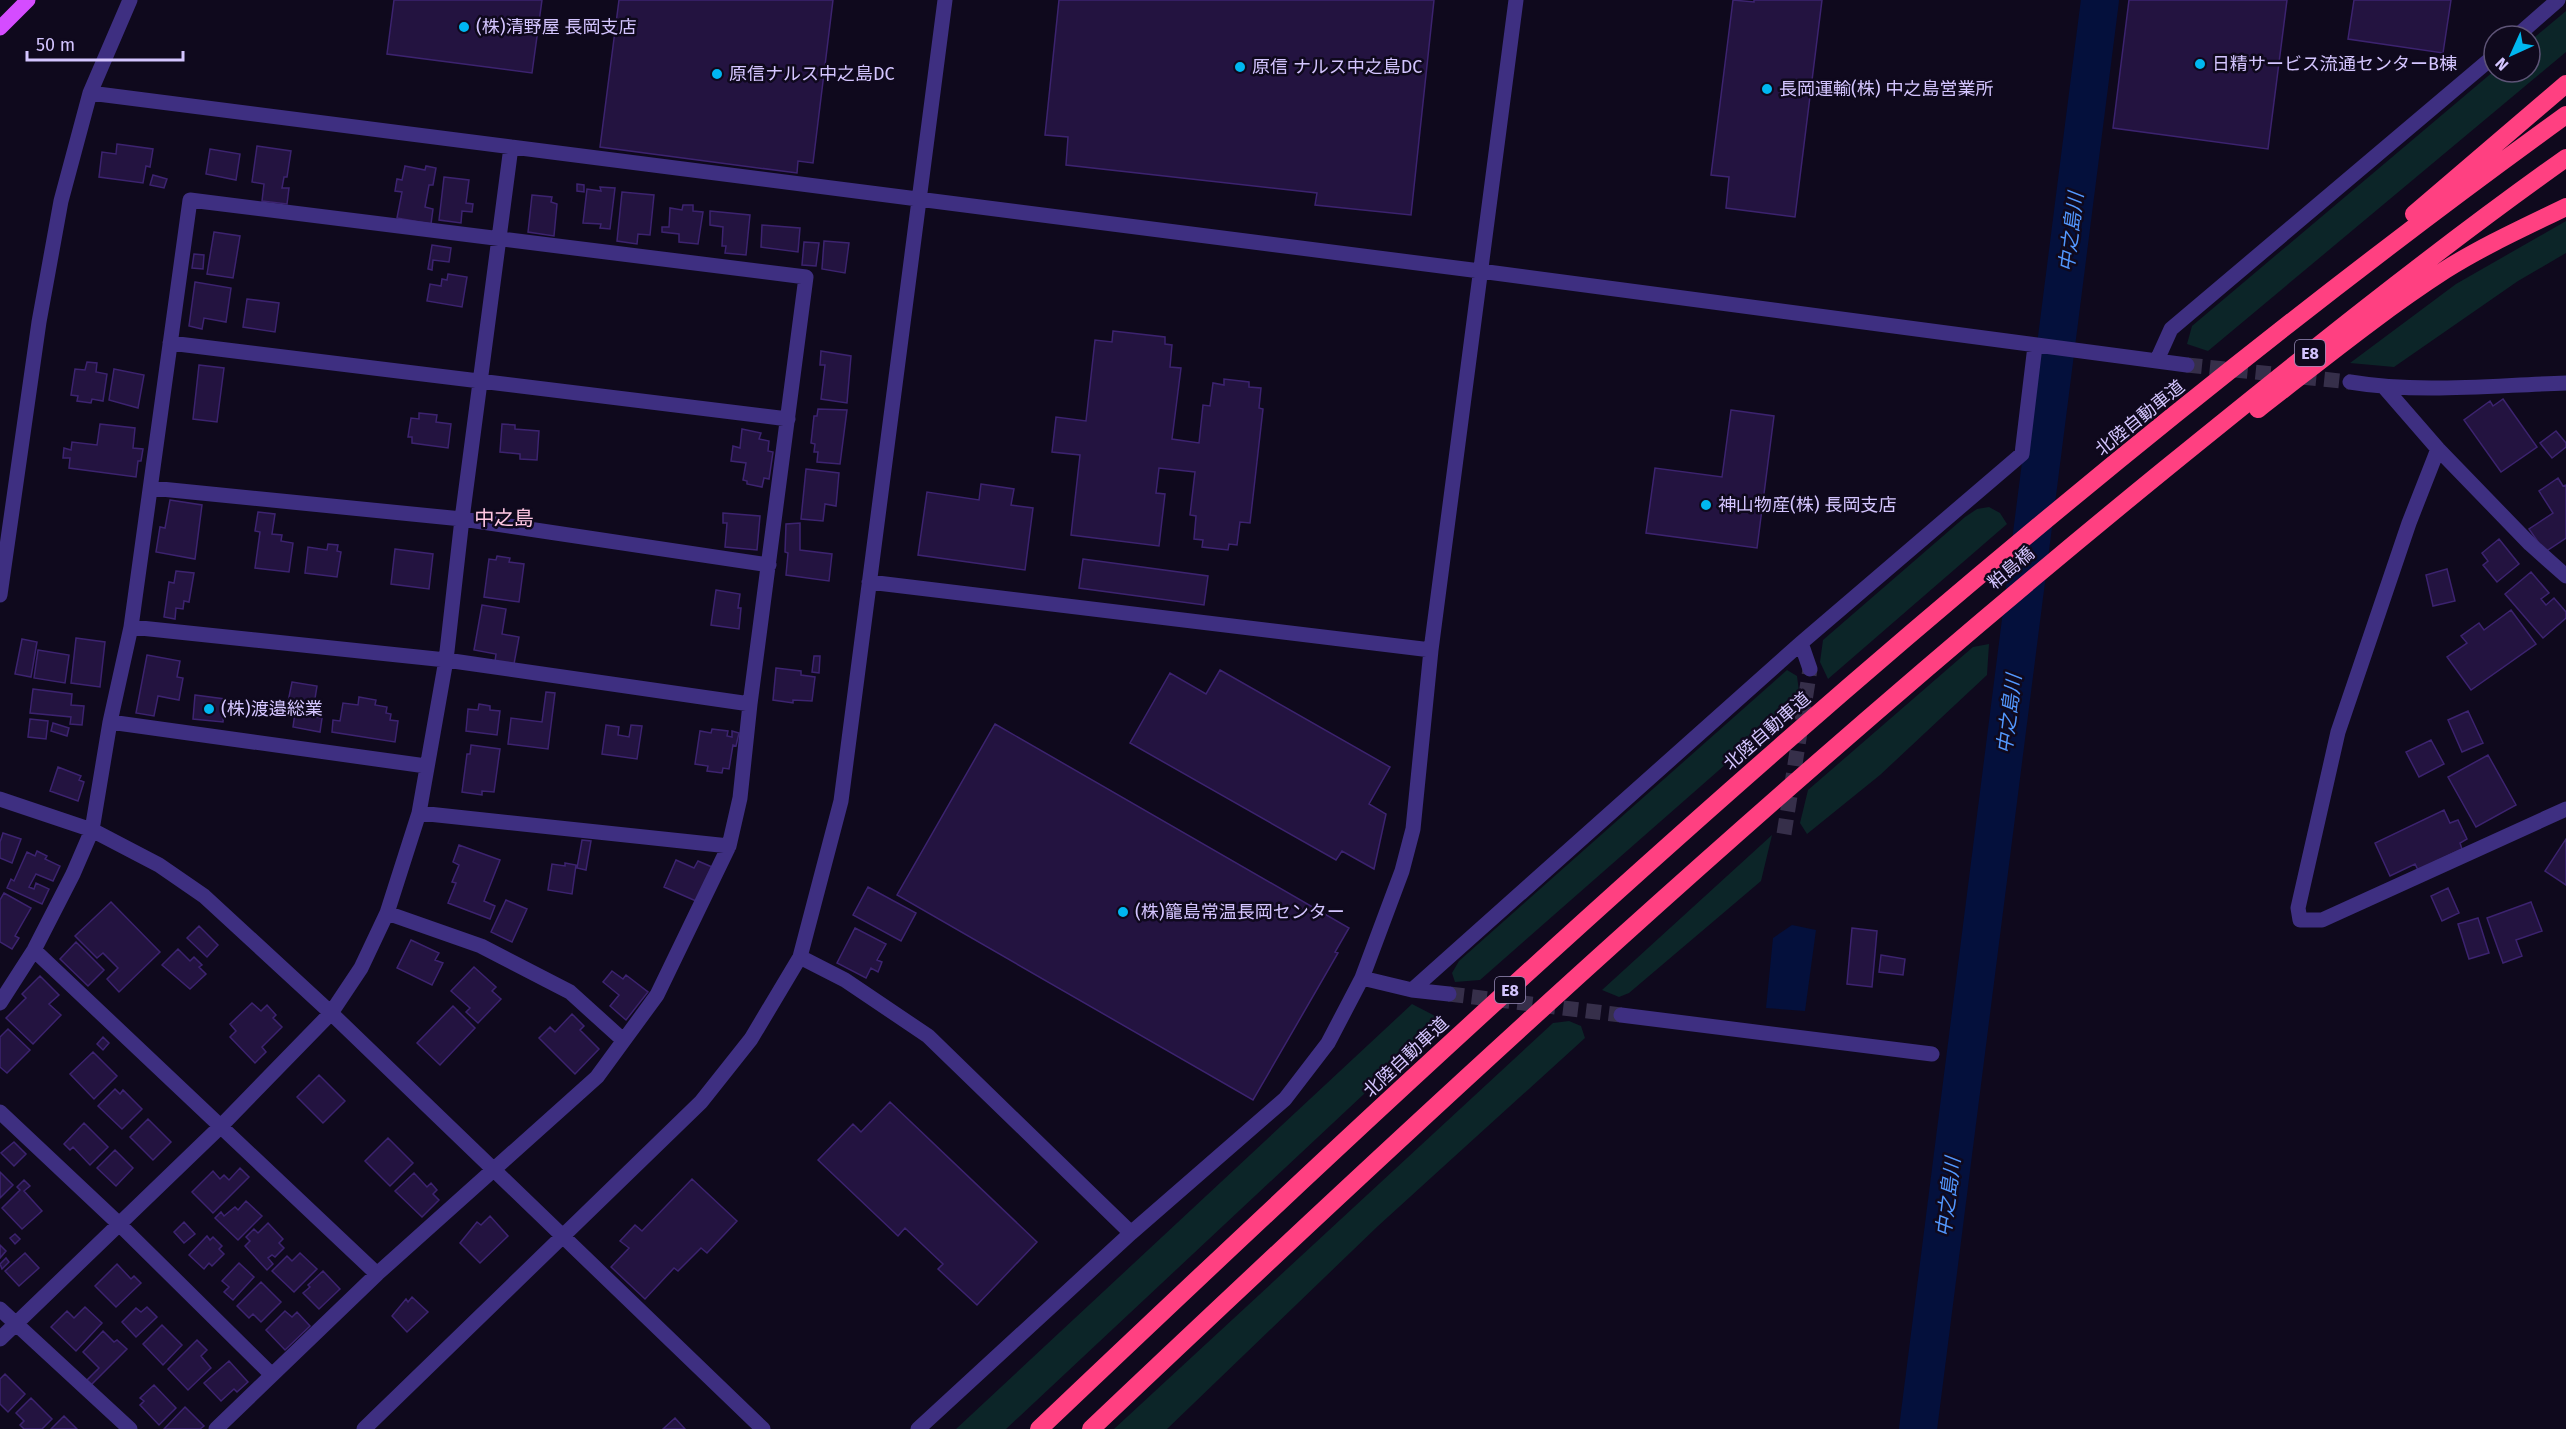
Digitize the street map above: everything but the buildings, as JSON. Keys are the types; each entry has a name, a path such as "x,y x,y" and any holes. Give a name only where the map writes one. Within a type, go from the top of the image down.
{"highway":[{"path":"2253,352 2566,84"},
{"name":"北陸自動車道","path":"1039,1429 1347,1140 1611,898 1816,716 1994,564 2253,352 2395,242 2566,115"},
{"name":"E8","path":"2059,556 2275,380 2566,158"},
{"path":"2059,556 2137,504 2363,328 2445,270 2566,207"},
{"name":"粕島橋","path":"1090,1429 1521,1028 1828,752 2059,556"}],"main road":[{"path":"0,28 28,0"}],"street":[{"path":"0,595 6,505 61,201 90,93 130,0"},
{"path":"363,1429 701,1102 751,1039 800,957 841,801 917,201 945,0"},
{"path":"918,1429 1131,1233 1285,1099 1328,1043 1362,978 1391,901 1413,829 1431,650 1516,0"},
{"path":"2531,24 2558,0"},
{"path":"2157,360 2171,329 2482,66"},
{"path":"90,93 2187,365"},
{"path":"0,1339 221,1126 330,1012 361,968 387,913 419,813 446,660 462,519 511,147"},
{"path":"0,1003 34,950 74,874 92,830 110,723 131,627 190,200 806,277 750,704 740,798 729,846 657,995 597,1077 377,1274 216,1429"},
{"path":"170,343 788,419"},
{"path":"1412,990 1801,643 2022,454 2035,346"},
{"path":"2350,382 2385,388 2459,389 2566,383"},
{"path":"2385,388 2530,544 2566,576"},
{"path":"2439,448 2409,523 2338,732 2298,908 2300,920 2322,920 2566,809"},
{"path":"151,488 462,519 768,565"},
{"path":"869,582 1431,650"},
{"path":"131,627 446,660 750,704"},
{"path":"1801,643 1810,669"},
{"path":"110,723 426,766"},
{"path":"0,799 92,830 159,865 204,896 330,1012 763,1429"},
{"path":"419,813 729,846"},
{"path":"387,913 481,946 570,992 623,1040"},
{"path":"34,950 377,1274"},
{"path":"800,957 845,980 928,1036 1131,1233"},
{"path":"1362,978 1412,990 1449,994"},
{"path":"1621,1015 1932,1054"},
{"path":"0,1112 118,1223 272,1375"},
{"path":"0,1309 130,1429"}],"green space":[{"path":"2566,11 2566,52 2542,72 2542,31"},
{"path":"2482,81 2482,84 2528,84 2208,351 2187,344 2192,326"},
{"path":"2566,221 2566,253 2518,281 2394,367 2350,363 2456,284"},
{"path":"1989,507 2000,513 2007,524 1828,679 1820,662 1823,640 1965,517 1977,509"},
{"path":"1989,644 1987,675 1880,775 1807,834 1800,823 1808,790 1973,647"},
{"path":"1787,670 1797,676 1800,699 1480,980 1455,982 1452,973 1459,961"},
{"path":"1772,835 1761,881 1629,993 1619,997 1602,990"},
{"path":"1412,1004 1443,1020 1006,1429 956,1429"},
{"path":"1569,1021 1581,1026 1585,1038 1378,1226 1167,1429 1114,1429 1553,1023"}],"shaded area":[{"path":"1792,925 1816,930 1805,1011 1766,1008 1773,938"}],"waterway":[{"name":"中之島川","path":"1918,1429 2100,0"}],"tunnel":[{"path":"2187,365 2350,382"},
{"path":"1784,834 1810,669"},
{"path":"1449,994 1621,1015"}],"place":[{"name":"(株)清野屋 長岡支店","path":"464,27"},
{"name":"日精サービス流通センターB棟","path":"2200,64"},
{"name":"原信 ナルス中之島DC","path":"1240,67"},
{"name":"原信ナルス中之島DC","path":"717,74"},
{"name":"長岡運輸(株) 中之島営業所","path":"1767,89"},
{"name":"神山物産(株) 長岡支店","path":"1706,505"},
{"name":"(株)渡邉総業","path":"209,709"},
{"name":"(株)籠島常温長岡センター","path":"1123,912"}],"district":[{"name":"中之島","path":"504,518"}]}
